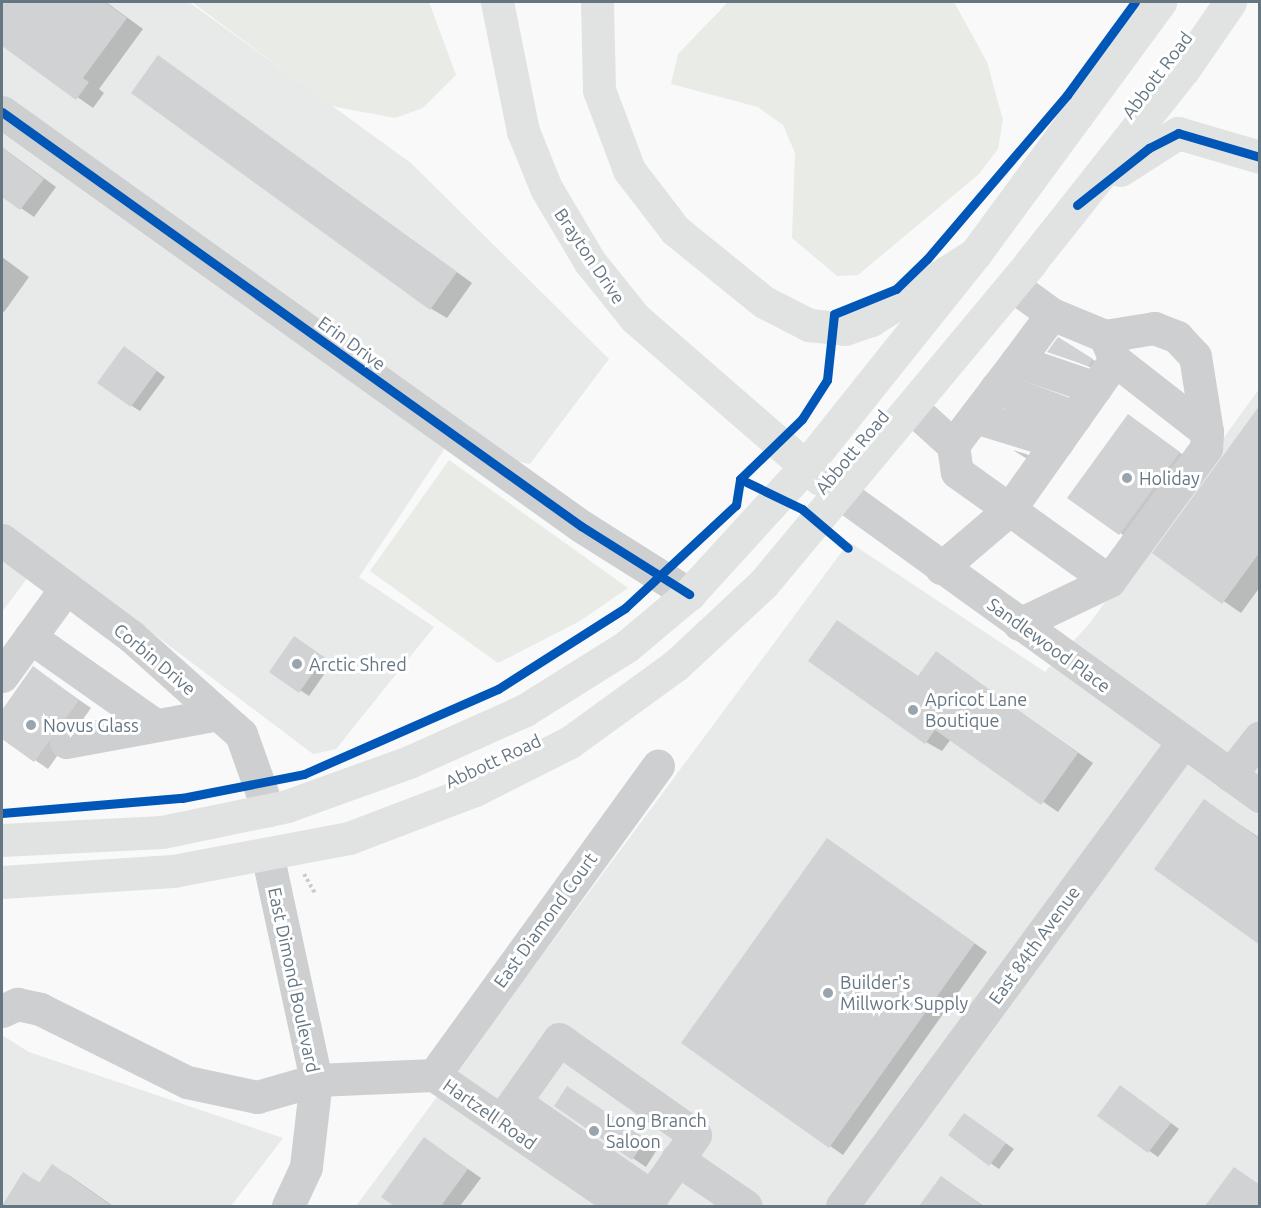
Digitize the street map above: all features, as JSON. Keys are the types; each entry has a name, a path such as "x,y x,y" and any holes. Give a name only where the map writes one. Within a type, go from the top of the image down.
{"main road":[{"name":"Brayton Drive","path":"497,2 523,131 546,188 590,262 635,318 804,468 840,493"},
{"path":"597,2 599,90 629,170 675,230 764,302 809,325 845,329 871,320 975,254"},
{"name":"Abbott Road","path":"2,840 162,832 268,810 409,762 525,710 627,646 689,594 804,468 975,254 1160,2"},
{"name":"Abbott Road","path":"2,882 173,871 268,858 391,822 475,790 570,742 694,649 763,584 1077,205 1184,69 1230,2"},
{"path":"1077,205 1163,138 1178,133 1260,157"},
{"path":"268,810 268,858"}],"street":[{"name":"Erin Drive","path":"2,112 581,526 689,594"},
{"path":"1012,285 1052,314 1110,348 1207,432"},
{"path":"953,445 1052,314"},
{"path":"940,568 1009,510 1096,388 1110,348 1154,328 1178,337 1195,356 1207,432 1206,448 1109,581 1019,624"},
{"path":"1017,361 1096,388"},
{"path":"996,388 1066,430"},
{"path":"911,408 953,445 957,472 1109,581"},
{"path":"975,417 1066,430"},
{"name":"Sandlewood Place","path":"840,493 940,568 1260,796"},
{"name":"Corbin Drive","path":"2,540 66,588 241,734 268,810"},
{"path":"2,676 66,588"},
{"path":"30,637 154,726"},
{"path":"66,742 218,714"},
{"path":"1230,775 1260,737"},
{"name":"East 84th Avenue","path":"842,1206 1183,742"},
{"name":"East Diamond Court","path":"434,1075 658,765"},
{"name":"East Dimond Boulevard","path":"268,858 316,1080 306,1167 288,1206"},
{"name":"Hartzell Road","path":"2,1011 16,1004 40,1009 187,1082 258,1097 316,1080 434,1075 508,1112 640,1203"},
{"path":"508,1112 559,1038 695,1135 678,1159 640,1203"},
{"path":"678,1159 746,1206"}],"path":[{"path":"297,874 303,873 315,893"}],"shaded area":[{"path":"2,2 189,2 411,163 609,359 530,464 445,448 359,577 434,627 336,749 313,754 46,553 2,612"},
{"path":"192,2 429,2 456,75 423,108 395,118 331,106"},
{"path":"728,2 954,2 987,62 1003,120 998,149 979,174 858,275 837,276 792,238 795,153 783,125 758,107 671,84 678,54"},
{"path":"1259,389 1259,1206 356,1206 849,542 1045,672 1090,623"},
{"path":"449,460 628,588 580,621 498,663 370,571"},
{"path":"2,1035 29,1052 283,1138 231,1206 2,1206"}],"building":[{"path":"2,2 105,2 127,18 83,78 89,82 76,100 2,46"},
{"path":"158,55 457,272 430,310 131,93"},
{"path":"2,147 44,179 20,210 2,197"},
{"path":"1058,337 1093,359 1088,366 1047,352"},
{"path":"124,346 157,371 131,407 97,383"},
{"path":"1260,405 1260,552 1222,604 1152,553"},
{"name":"Holiday","path":"1128,414 1180,452 1119,535 1067,498"},
{"path":"837,620 918,676 936,651 1078,753 1041,805 935,730 925,744 808,661"},
{"name":"Arctic Shred","path":"294,636 324,657 299,693 269,672"},
{"name":"Novus Glass","path":"33,666 79,700 34,762 2,739 2,710"},
{"path":"1204,799 1260,839 1260,945 1154,869"},
{"name":"Builder's Millwork Supply","path":"827,838 975,943 829,1148 681,1043"},
{"path":"1120,1085 1171,1123 1148,1153 1097,1116"},
{"path":"567,1086 646,1139 632,1160 554,1106"},
{"path":"964,1113 1006,1143 989,1166 948,1135"},
{"path":"424,1137 468,1169 441,1206 394,1206 381,1197"},
{"path":"52,1164 112,1206 2,1206 23,1172 39,1183"},
{"path":"1234,1167 1260,1185 1260,1206 1205,1206"},
{"path":"941,1176 983,1206 919,1206"}],"cycle path":[{"path":"2,813 182,798 304,774 498,689 625,608 736,505 740,479 802,419 827,380 834,314 896,289 927,259 1067,95 1135,2"},
{"path":"2,112 581,526 689,594"},
{"path":"1077,205 1149,148 1178,133 1260,157"},
{"path":"740,479 802,509 848,548"}],"place":[{"name":"Holiday","path":"1127,478"},
{"name":"Arctic Shred","path":"297,664"},
{"name":"Apricot Lane Boutique","path":"913,710"},
{"name":"Novus Glass","path":"31,725"},
{"name":"Builder's Millwork Supply","path":"828,993"},
{"name":"Long Branch Saloon","path":"594,1131"}]}
